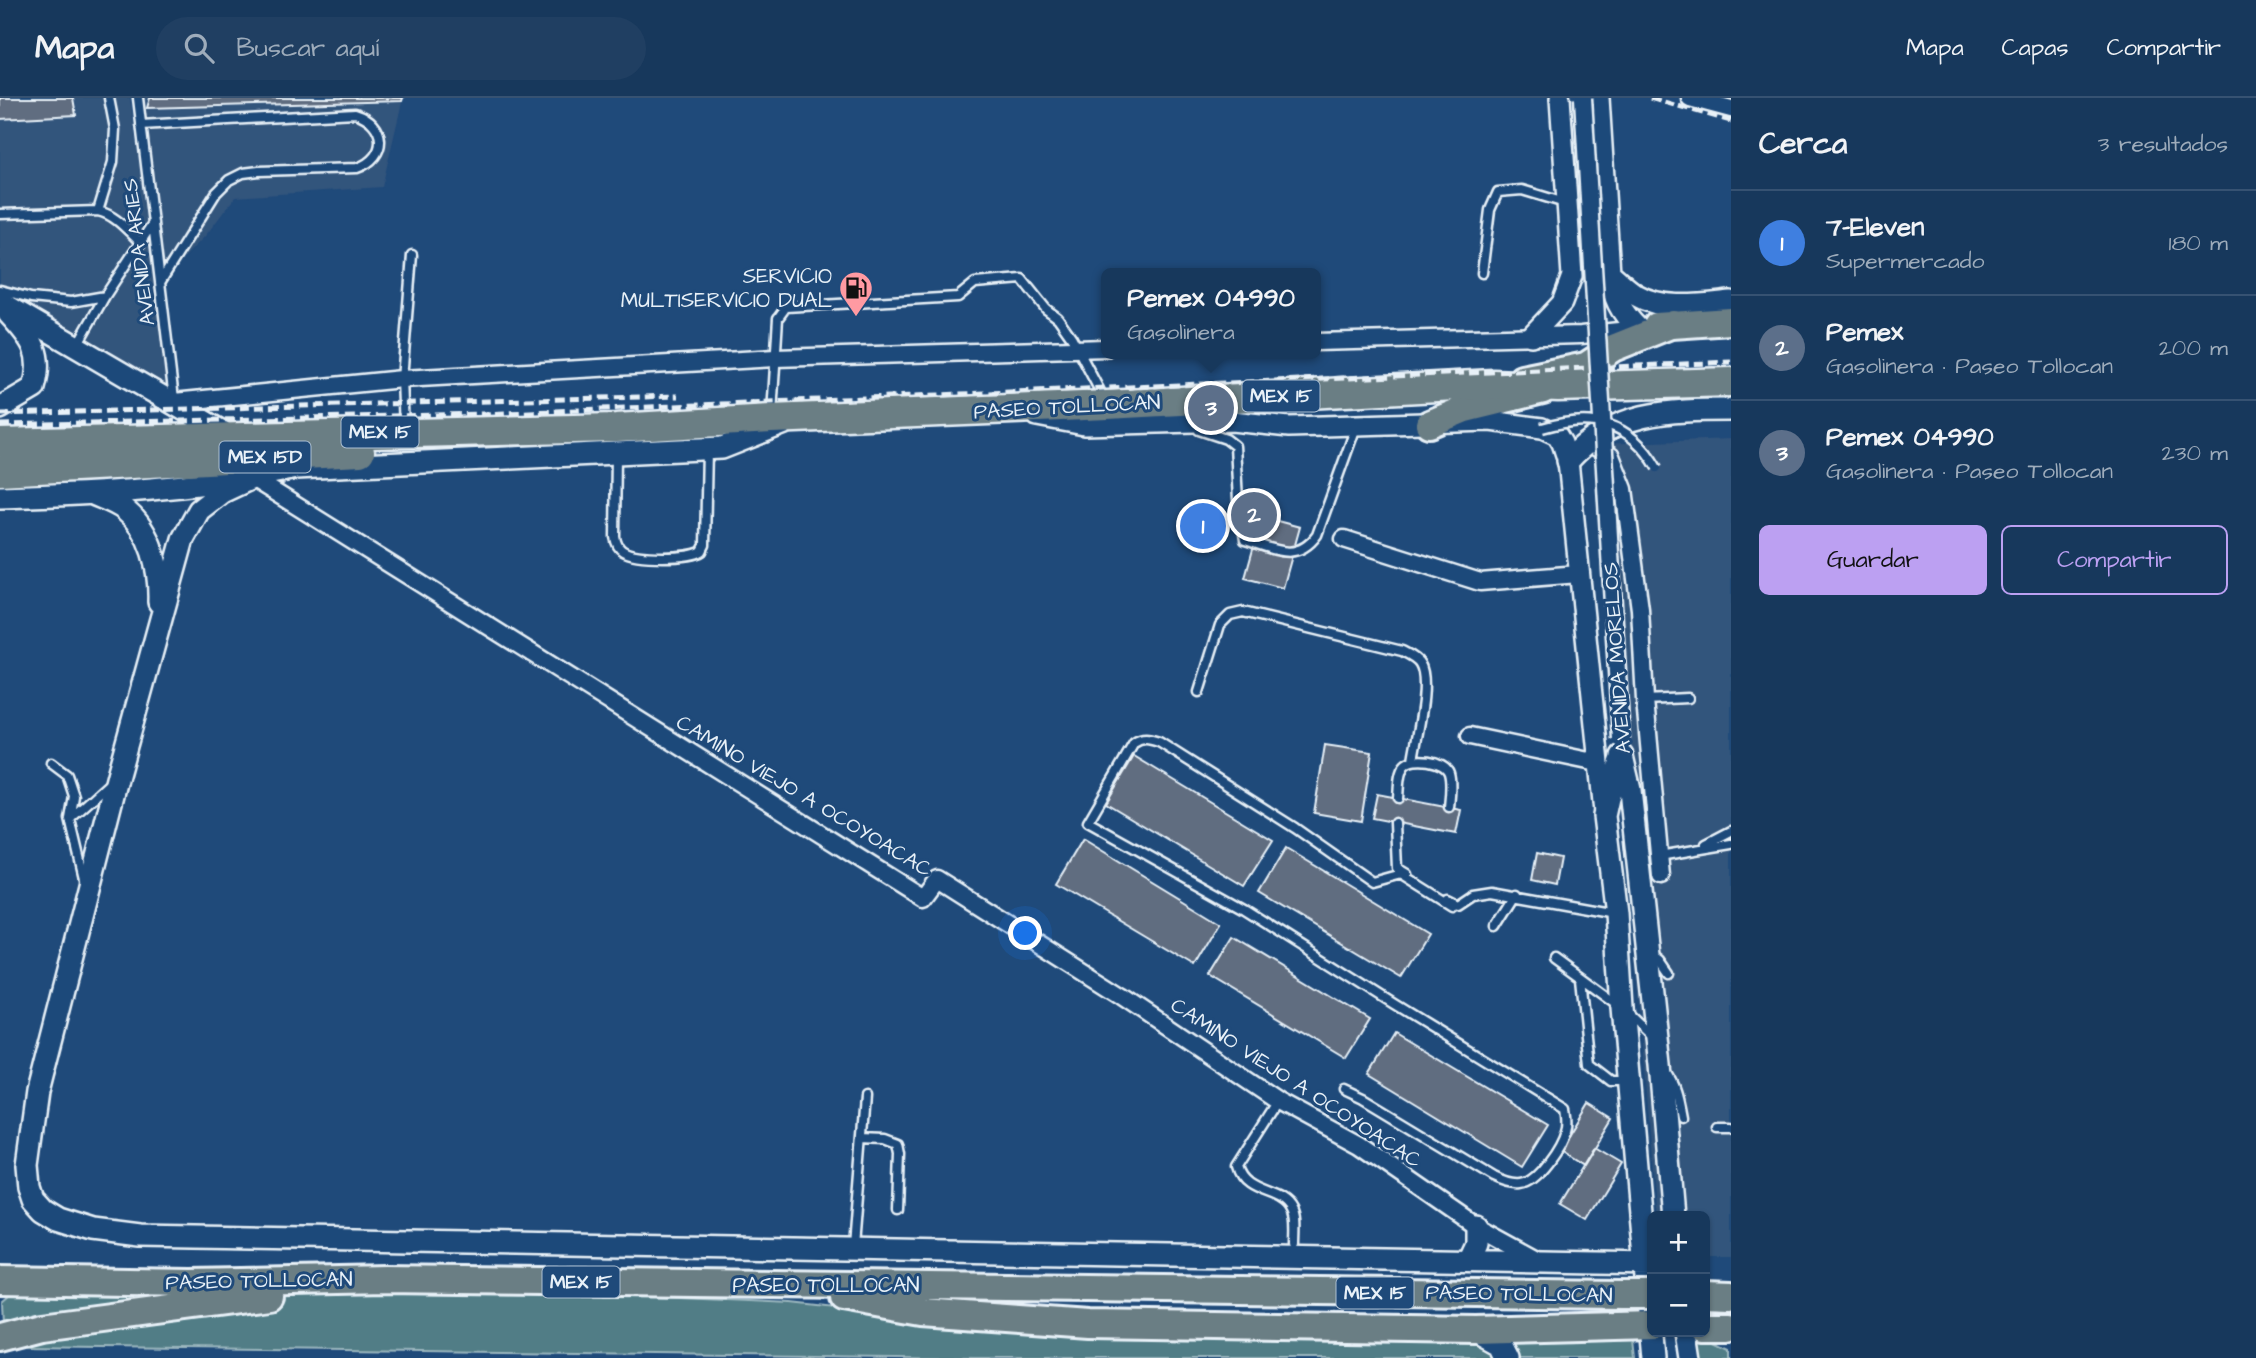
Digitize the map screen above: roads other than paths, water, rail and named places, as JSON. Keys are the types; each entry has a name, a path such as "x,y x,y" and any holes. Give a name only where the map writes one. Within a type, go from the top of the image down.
{"highway":[{"path":"1638,329 1727,315"},
{"path":"1493,384 1586,366 1613,348 1673,324"},
{"name":"PASEO TOLLOCAN","path":"529,431 1107,405 1493,384 1558,387 1731,382"},
{"path":"1429,424 1465,409 1558,387"},
{"name":"MEX 15","path":"0,443 529,431"},
{"name":"MEX 15D","path":"0,471 440,448 529,431"},
{"path":"0,1337 42,1326 385,1279"},
{"name":"PASEO TOLLOCAN","path":"0,1280 192,1283 385,1279 1647,1295"},
{"path":"776,1286 923,1312 1088,1324 1476,1330 1647,1325"},
{"path":"1710,1294 1731,1295"},
{"path":"1710,1326 1731,1326"}],"main road":[{"path":"1598,98 1609,273 1614,298 1623,314 1638,329"},
{"path":"1609,273 1638,296 1657,303 1727,315"},
{"path":"0,303 231,437"},
{"path":"0,303 36,347 39,371 34,388 10,396 0,408"},
{"path":"1573,455 1594,436 1613,425 1646,415 1684,410 1731,410"},
{"path":"0,497 93,494 252,478 296,468 722,448 784,419"},
{"path":"252,478 222,492 199,510 183,539 118,775 37,1092 27,1166 29,1187 33,1199 43,1210 58,1219 93,1230 140,1236 1647,1264"},
{"path":"93,494 125,509 146,535 158,575 157,630"},
{"path":"1604,817 1621,748"},
{"name":"AVENIDA MORELOS","path":"1621,748 1650,887 1647,950 1673,1211"},
{"name":"AVENIDA MORELOS","path":"1604,817 1629,1080 1647,1227"},
{"path":"1468,1260 1476,1243 1476,1226"},
{"path":"1476,1330 1501,1344 1508,1358"},
{"name":"AVENIDA MORELOS","path":"1652,1337 1653,1358"},
{"path":"1687,1337 1690,1358"}],"street":[{"path":"1531,336 1562,303 1572,276 1560,98"},
{"name":"AVENIDA MORELOS","path":"1583,98 1621,748"},
{"path":"1690,98 1731,109"},
{"path":"1321,342 1581,335 1638,329"},
{"path":"174,402 402,379 775,358 1101,348"},
{"path":"1004,410 1084,425 1232,421 1289,426 1490,421 1542,428"},
{"name":"AVENIDA MORELOS","path":"1542,428 1557,435 1573,455 1579,574 1604,817"},
{"path":"1573,455 1594,447 1611,456 1624,489 1640,609 1650,887"},
{"name":"CAMINO VIEJO A OCOYOACAC","path":"252,478 923,898 937,880 1122,996 1278,1101 1359,1145 1476,1226 1540,1262"},
{"path":"1345,539 1480,582 1579,574"},
{"path":"1470,736 1598,763"}],"lane":[{"path":"98,211 113,162 116,129 109,98"},
{"name":"AVENIDA ARIES","path":"138,98 174,402"},
{"path":"141,125 355,113 368,117 375,123 380,139 377,156 369,164 357,168 259,171 243,173 229,180 216,193 161,281"},
{"path":"1482,273 1490,210 1498,192 1522,190 1568,204"},
{"path":"0,214 98,211 107,213 141,243"},
{"path":"76,346 153,223"},
{"path":"404,432 402,379 412,255"},
{"path":"784,419 775,358 778,318 786,307 958,297 975,284 1022,279 1046,309 1059,318 1107,405"},
{"path":"0,290 31,298 71,302 106,296"},
{"path":"1542,428 1563,422 1590,420 1613,425 1630,435 1650,455 1657,468"},
{"path":"1168,422 1207,431 1235,446 1238,500 1245,540 1277,551 1295,552 1309,545 1317,536 1358,424"},
{"path":"616,453 617,546 624,552 637,555 689,556 702,551 705,545 707,449"},
{"path":"1199,692 1220,625 1230,615 1243,612 1402,651 1419,662 1424,673 1413,760"},
{"path":"1645,700 1688,698"},
{"path":"1343,1089 1506,1182 1521,1184 1541,1173 1565,1133 1567,1121 1564,1109 1244,909 1088,822 1127,754 1139,739 1159,742 1295,828 1373,882 1401,874 1455,905"},
{"path":"1398,798 1401,770 1407,762 1413,760 1440,764 1448,769 1450,776 1449,807"},
{"path":"51,763 67,775 74,796 70,819 88,896"},
{"path":"70,819 118,775"},
{"path":"1395,823 1397,868 1455,905"},
{"path":"1697,849 1731,831"},
{"path":"1665,855 1731,844"},
{"path":"1455,905 1472,894 1482,892 1517,894 1615,913"},
{"path":"1497,926 1517,894"},
{"path":"1647,950 1660,960 1669,973"},
{"path":"1553,958 1622,1007 1656,1041"},
{"path":"1580,978 1589,1064 1611,1081 1629,1080"},
{"path":"1660,1065 1672,1080 1681,1116"},
{"path":"852,1249 865,1098"},
{"path":"1278,1101 1236,1167 1239,1177 1249,1187 1285,1203 1290,1209 1294,1220 1294,1244"},
{"path":"1717,1127 1731,1127"},
{"path":"862,1138 885,1139 898,1144 901,1154 898,1210"}],"railway":[{"path":"1650,98 1731,121"},
{"path":"0,425 482,414 1731,362"},
{"path":"0,414 678,396"}],"place":[{"name":"SERVICIO MULTISERVICIO DUAL","path":"856,318"},
{"name":"Pemex 04990","path":"1211,408"},
{"name":"Pemex","path":"1254,515"},
{"name":"7-Eleven","path":"1203,526"}]}
